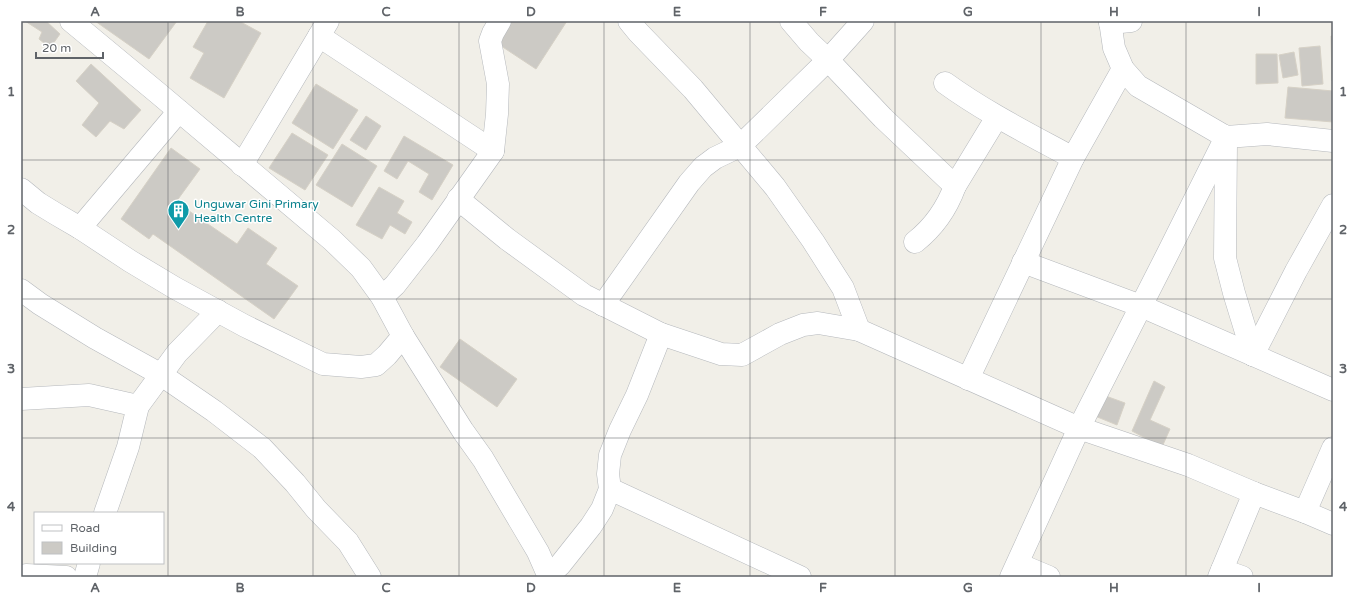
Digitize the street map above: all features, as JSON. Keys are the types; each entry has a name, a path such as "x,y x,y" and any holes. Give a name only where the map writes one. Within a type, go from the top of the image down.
{"street":[{"path":"71,21 179,110 332,240 362,268 382,297 403,336 463,431 483,459 538,552 548,576 560,566 591,526 602,508 610,489 608,474 610,455 637,395 661,334"},
{"path":"382,297 395,285 427,244 493,151 497,114 498,84 490,41 500,21"},
{"path":"629,21 693,89 775,187 813,240 843,288 859,330"},
{"path":"791,21 809,42 883,118 955,186"},
{"path":"603,305 689,183 703,167 715,158 740,146 828,60 863,21"},
{"path":"1117,22 1114,48 1123,69 1138,86 1226,137 1267,134 1333,141"},
{"path":"242,165 324,28 493,151"},
{"path":"968,379 1022,262 1073,158 1123,69"},
{"path":"945,83 958,93 997,117 1073,158"},
{"path":"80,228 179,110"},
{"path":"915,242 927,232 942,213 955,186 997,117"},
{"path":"1049,577 1015,571 1079,428 1226,137"},
{"path":"1226,137 1224,258 1253,355"},
{"path":"21,188 38,203 162,280 245,326 323,364 361,367 376,365 387,355 403,336"},
{"path":"458,199 507,239 584,295 661,334 721,354 737,356 742,355 780,334 803,325 818,323 859,330 1079,428 1188,464 1254,493 1333,524"},
{"path":"1253,355 1296,271 1333,206"},
{"path":"1022,262 1141,306 1333,390"},
{"path":"21,290 40,304 95,338 160,374 214,411 262,448 295,482 316,509 348,542 370,577"},
{"path":"105,512 128,447 138,406 160,374 177,353 218,311"},
{"path":"21,399 89,395 138,406"},
{"path":"1305,512 1333,448"},
{"path":"610,489 800,577"},
{"path":"1228,574 1235,536 1254,493"},
{"path":"85,577 89,564"},
{"path":"21,577 26,575 66,577"}],"building":[{"path":"25,21 46,21 60,34 50,48 39,39 42,32"},
{"path":"95,21 177,21 149,59"},
{"path":"208,21 239,21 261,33 224,98 190,78 204,53 193,47"},
{"path":"504,21 567,21 536,69 492,40"},
{"path":"1331,36 1333,36 1333,81 1332,81"},
{"path":"1320,46 1323,84 1302,86 1299,48"},
{"path":"1294,52 1298,75 1283,78 1279,55"},
{"path":"1256,54 1277,54 1278,83 1256,84"},
{"path":"91,64 141,110 124,129 110,121 96,137 82,125 99,103 76,81"},
{"path":"316,84 358,110 333,149 292,123"},
{"path":"1288,87 1333,91 1333,122 1285,118"},
{"path":"366,116 381,126 366,150 350,140"},
{"path":"292,133 328,155 305,190 269,168"},
{"path":"404,136 453,165 432,200 419,192 429,174 408,161 397,179 384,171"},
{"path":"342,144 377,166 352,207 316,185"},
{"name":"Unguwar Gini Primary Health Centre","path":"171,148 200,169 176,202 237,244 248,228 277,248 266,264 298,286 274,319 153,234 149,239 121,219"},
{"path":"379,187 404,201 397,213 412,222 405,234 390,225 382,239 356,225"},
{"path":"460,339 517,379 497,407 440,367"},
{"path":"1154,381 1165,387 1150,420 1170,429 1162,447 1132,431"},
{"path":"1103,395 1125,403 1117,425 1095,416"}],"place":[{"name":"Unguwar Gini Primary Health Centre","path":"178,230"}]}
